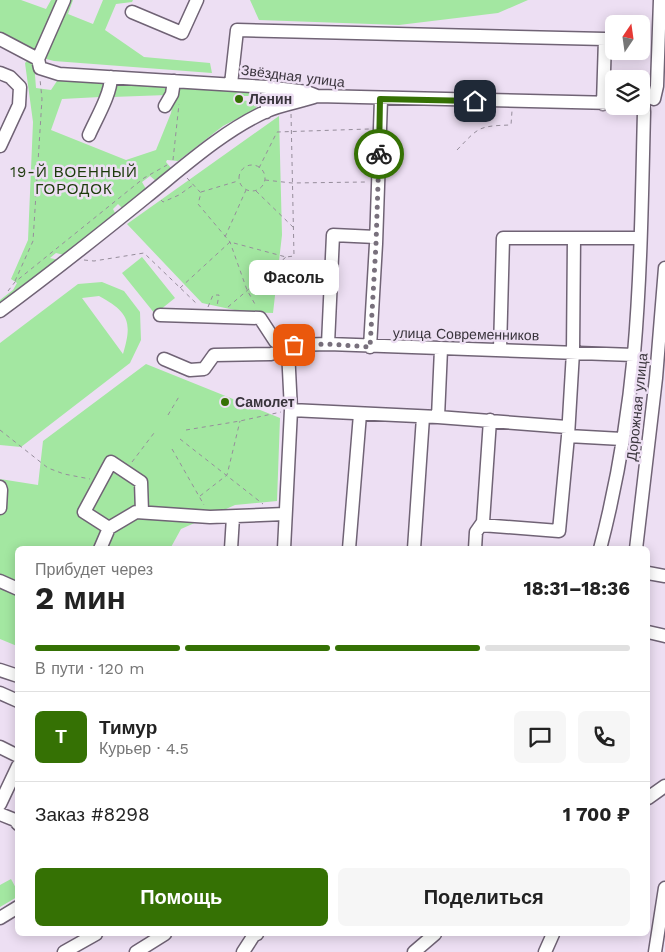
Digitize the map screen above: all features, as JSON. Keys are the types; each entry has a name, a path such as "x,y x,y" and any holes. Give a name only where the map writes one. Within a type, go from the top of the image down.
{"street":[{"path":"39,64 64,0"},
{"path":"132,12 182,33 197,0"},
{"path":"601,546 622,439 634,355 644,112 654,99 657,86 660,0"},
{"path":"231,84 237,30 605,39 607,70"},
{"name":"Звёздная улица","path":"0,39 39,64 59,74 267,87 307,92 317,96 605,104"},
{"path":"0,73 10,77 20,87 19,105 0,146"},
{"path":"89,135 106,97 111,77"},
{"path":"165,106 172,94 174,81"},
{"path":"266,112 268,101 267,87"},
{"path":"0,311 234,129 266,112 317,96"},
{"path":"370,347 376,237 380,99"},
{"path":"328,344 333,235 376,237"},
{"path":"500,350 503,238 640,238"},
{"path":"481,525 559,532 573,352 574,238"},
{"name":"Дорожная улица","path":"636,546 656,378 665,268"},
{"path":"160,315 260,318 275,341 288,350 291,410 284,546"},
{"name":"улица Современников","path":"164,359 190,370 204,369 214,355 271,354 288,350 294,345 328,344 634,355"},
{"path":"438,417 441,349"},
{"path":"291,410 490,420 622,439"},
{"path":"349,546 360,414"},
{"path":"414,546 423,416"},
{"path":"475,546 476,532 483,522 490,420"},
{"path":"109,528 84,512 111,462 141,482 142,512"},
{"path":"0,487 0,508"},
{"path":"101,546 109,528 136,512 210,517 285,514"},
{"path":"231,546 234,517"},
{"path":"650,573 665,576"},
{"path":"0,581 15,588"},
{"path":"650,632 665,636"},
{"path":"0,670 15,675"},
{"path":"0,693 15,700"},
{"path":"0,748 15,755"},
{"path":"0,804 15,772"},
{"path":"650,797 665,786"},
{"path":"0,814 15,820"},
{"path":"655,952 665,888"},
{"path":"0,918 15,910"},
{"path":"136,952 162,936"},
{"path":"243,952 253,936"},
{"path":"414,952 433,936"},
{"path":"545,952 552,936"},
{"path":"64,952 79,938"}],"path":[{"path":"15,282 33,241 42,99 39,64"},
{"path":"6,293 15,282 144,178 173,163 179,100"},
{"path":"456,150 477,129 490,125 511,125 512,101"},
{"path":"201,193 198,204 230,242 286,257 294,256 291,110"},
{"path":"259,168 277,132 375,128"},
{"path":"238,181 241,171 247,166 259,168 263,172 265,180 255,191"},
{"path":"180,170 201,193"},
{"path":"265,180 292,183 372,182"},
{"path":"201,193 238,181"},
{"path":"238,181 246,190 255,191 294,228"},
{"path":"224,237 246,190"},
{"path":"180,288 230,242"},
{"path":"230,242 247,290 261,314 260,318"},
{"path":"48,256 68,260 94,261 144,253 210,315"},
{"path":"210,315 247,290 286,257"},
{"path":"213,295 219,296 210,315 213,295"},
{"path":"168,415 180,395"},
{"path":"186,430 291,410"},
{"path":"200,496 226,475 240,421"},
{"path":"0,430 48,468 64,474 101,481"},
{"path":"125,471 154,433"},
{"path":"180,439 263,504"},
{"path":"172,449 200,496 210,517"}],"green space":[{"path":"0,0 21,0 46,9 51,0 73,0 68,14 93,24 103,0 133,0 132,2 116,4 105,30 144,57 210,63 212,73 54,61 19,52 0,43"},
{"path":"250,0 528,0 498,13 399,25 259,20"},
{"path":"30,58 34,62 36,88 51,90 59,78 106,81 100,97 62,99 51,130 126,160 156,150 171,113 177,85 260,93 261,96 236,96 235,100 261,102 254,110 223,126 178,161 167,160 166,162 171,168 170,171 156,181 150,176 142,182 146,189 122,208 118,204 113,209 115,213 64,255 56,253 50,258 59,260 0,304 0,300 13,290 17,283 11,279 28,240 33,122 25,63"},
{"path":"117,82 170,85 167,95 112,97"},
{"path":"279,116 282,235 273,313 244,312 202,303 127,224"},
{"path":"142,257 175,298 155,314 122,273"},
{"path":"102,282 124,291 140,312 141,340 130,363 21,447 0,445 0,343 78,284","holes":["99,296 109,302 126,319 128,333 123,354 82,298"]},
{"path":"146,364 280,418 277,501 235,505 181,529 172,546 15,546 15,645 0,639 0,479 38,485 43,441"},
{"path":"11,879 15,886 15,898 0,907 0,885"}],"way so far":[{"path":"294,345 328,344 370,347 379,154"}],"place":[{"name":"Ленин","path":"239,99"},
{"name":"Фасоль","path":"294,345"},
{"name":"Самолет","path":"225,402"}],"district":[{"name":"19-Й ВОЕННЫЙ ГОРОДОК","path":"74,180"}],"route":[{"path":"379,154 380,99 475,101"}]}
